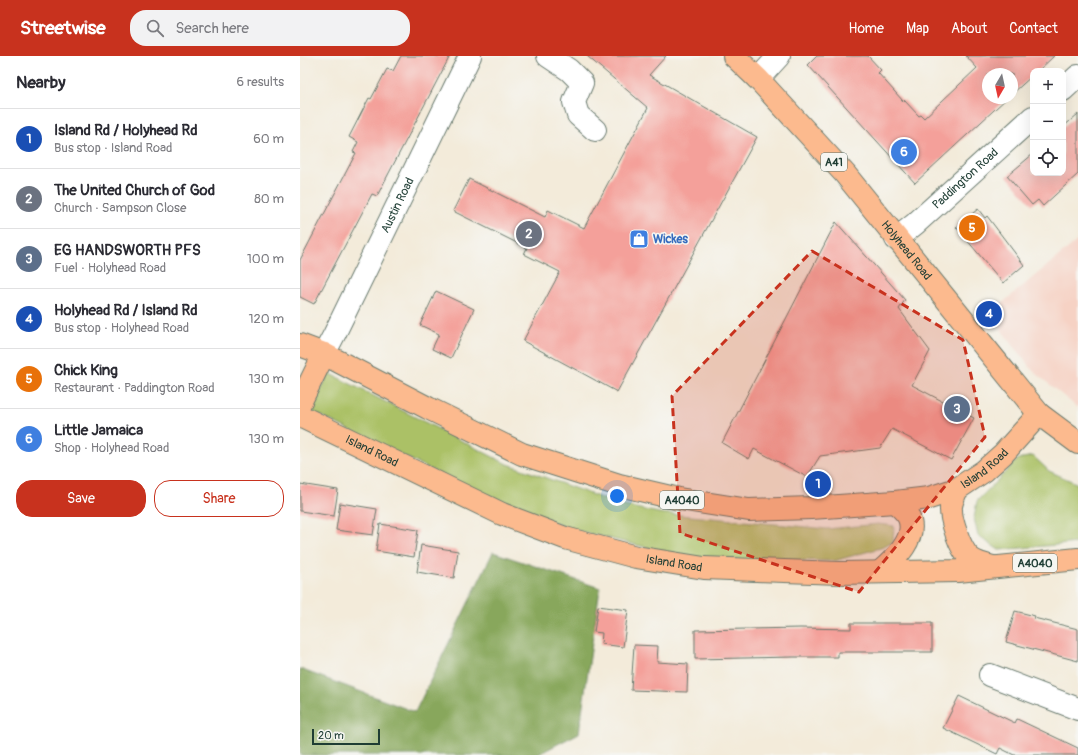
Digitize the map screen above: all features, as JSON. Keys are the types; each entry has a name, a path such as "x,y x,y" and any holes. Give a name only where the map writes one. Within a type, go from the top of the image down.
{"main road":[{"name":"Holyhead Road","path":"734,56 758,78 845,174 1038,414 1078,443"},
{"name":"Island Road","path":"300,345 324,354 428,408 522,454 619,485 679,499 749,510 811,508 896,502 929,498 958,489 984,471 1003,454 1038,414"},
{"path":"300,403 324,354"},
{"name":"Island Road","path":"300,416 502,514 565,538 636,557 704,568 839,573 958,570 1078,559"},
{"path":"958,489 952,501 951,512 955,529 963,549 973,560 980,564 993,567"},
{"path":"882,571 896,558 911,532 908,516 896,502"}],"street":[{"name":"Austin Road","path":"324,354 470,56"},
{"path":"548,56 569,70 582,83 574,102 578,115 595,130"},
{"path":"758,78 779,56"},
{"path":"1066,87 1078,76"},
{"name":"Paddington Road","path":"896,239 915,224 1030,120"},
{"path":"990,675 1078,710"}],"highlighted area":[{"path":"812,251 963,340 985,437 859,592 680,533 672,396"}],"shaded area":[{"path":"1078,240 1078,408 1033,371 989,314"}],"green space":[{"path":"329,373 505,463 621,505 659,513 827,529 878,524 894,526 893,542 884,547 834,561 695,559 570,529 452,480 311,411"},
{"path":"1033,456 1049,471 1078,484 1078,543 999,550 978,536 974,518 977,501 1018,459"},
{"path":"493,552 600,588 579,733 537,755 300,755 300,669 415,712"}],"building":[{"path":"401,56 450,56 377,196 372,194 314,304 300,297 300,260 356,153 353,152 358,142 349,137 369,98 371,99 387,69 393,71"},
{"name":"Wickes","path":"587,56 666,56 649,75 757,137 617,392 523,341 560,272 524,254 527,248 453,211 469,179 545,217 548,210 584,228 648,108"},
{"path":"817,56 868,56 881,70 878,73 903,101 904,100 919,116 921,115 924,118 977,68 966,56 1054,56 1041,68 1030,68 1030,78 1018,89 1018,68 982,68 982,104 1001,104 915,183 808,65"},
{"path":"1078,114 1078,174 1043,206 1038,200 1032,205 1007,176 1030,157 1030,176 1066,176 1066,124"},
{"path":"978,209 985,218 987,216 1024,265 1003,283 956,227"},
{"path":"836,222 905,300 899,309 930,351 912,385 974,418 951,460 892,429 880,448 820,456 807,477 754,449 749,459 722,443"},
{"path":"436,291 474,309 451,358 432,349 439,334 420,325"},
{"path":"300,484 338,490 334,516 300,511"},
{"path":"340,503 377,509 373,535 336,530"},
{"path":"380,524 418,530 414,557 376,551"},
{"path":"421,545 458,551 454,578 417,572"},
{"path":"598,606 628,610 623,647 601,644 602,633 594,632"},
{"path":"1015,611 1035,616 1034,618 1078,629 1078,661 1006,642"},
{"path":"851,623 932,623 932,652 838,652 838,657 695,659 695,630 801,628 851,629"},
{"path":"634,645 658,646 657,662 688,664 687,692 631,690"},
{"path":"959,696 1015,723 1017,719 1078,748 1078,755 1014,755 1000,748 997,754 943,728"}],"place":[{"name":"Little Jamaica","path":"904,152"},
{"name":"Chick King","path":"972,228"},
{"name":"The United Church of God","path":"529,234"},
{"name":"Wickes","path":"639,239"},
{"name":"Holyhead Rd / Island Rd","path":"989,314"},
{"name":"EG HANDSWORTH PFS","path":"957,409"},
{"name":"Island Rd / Holyhead Rd","path":"818,484"}]}
